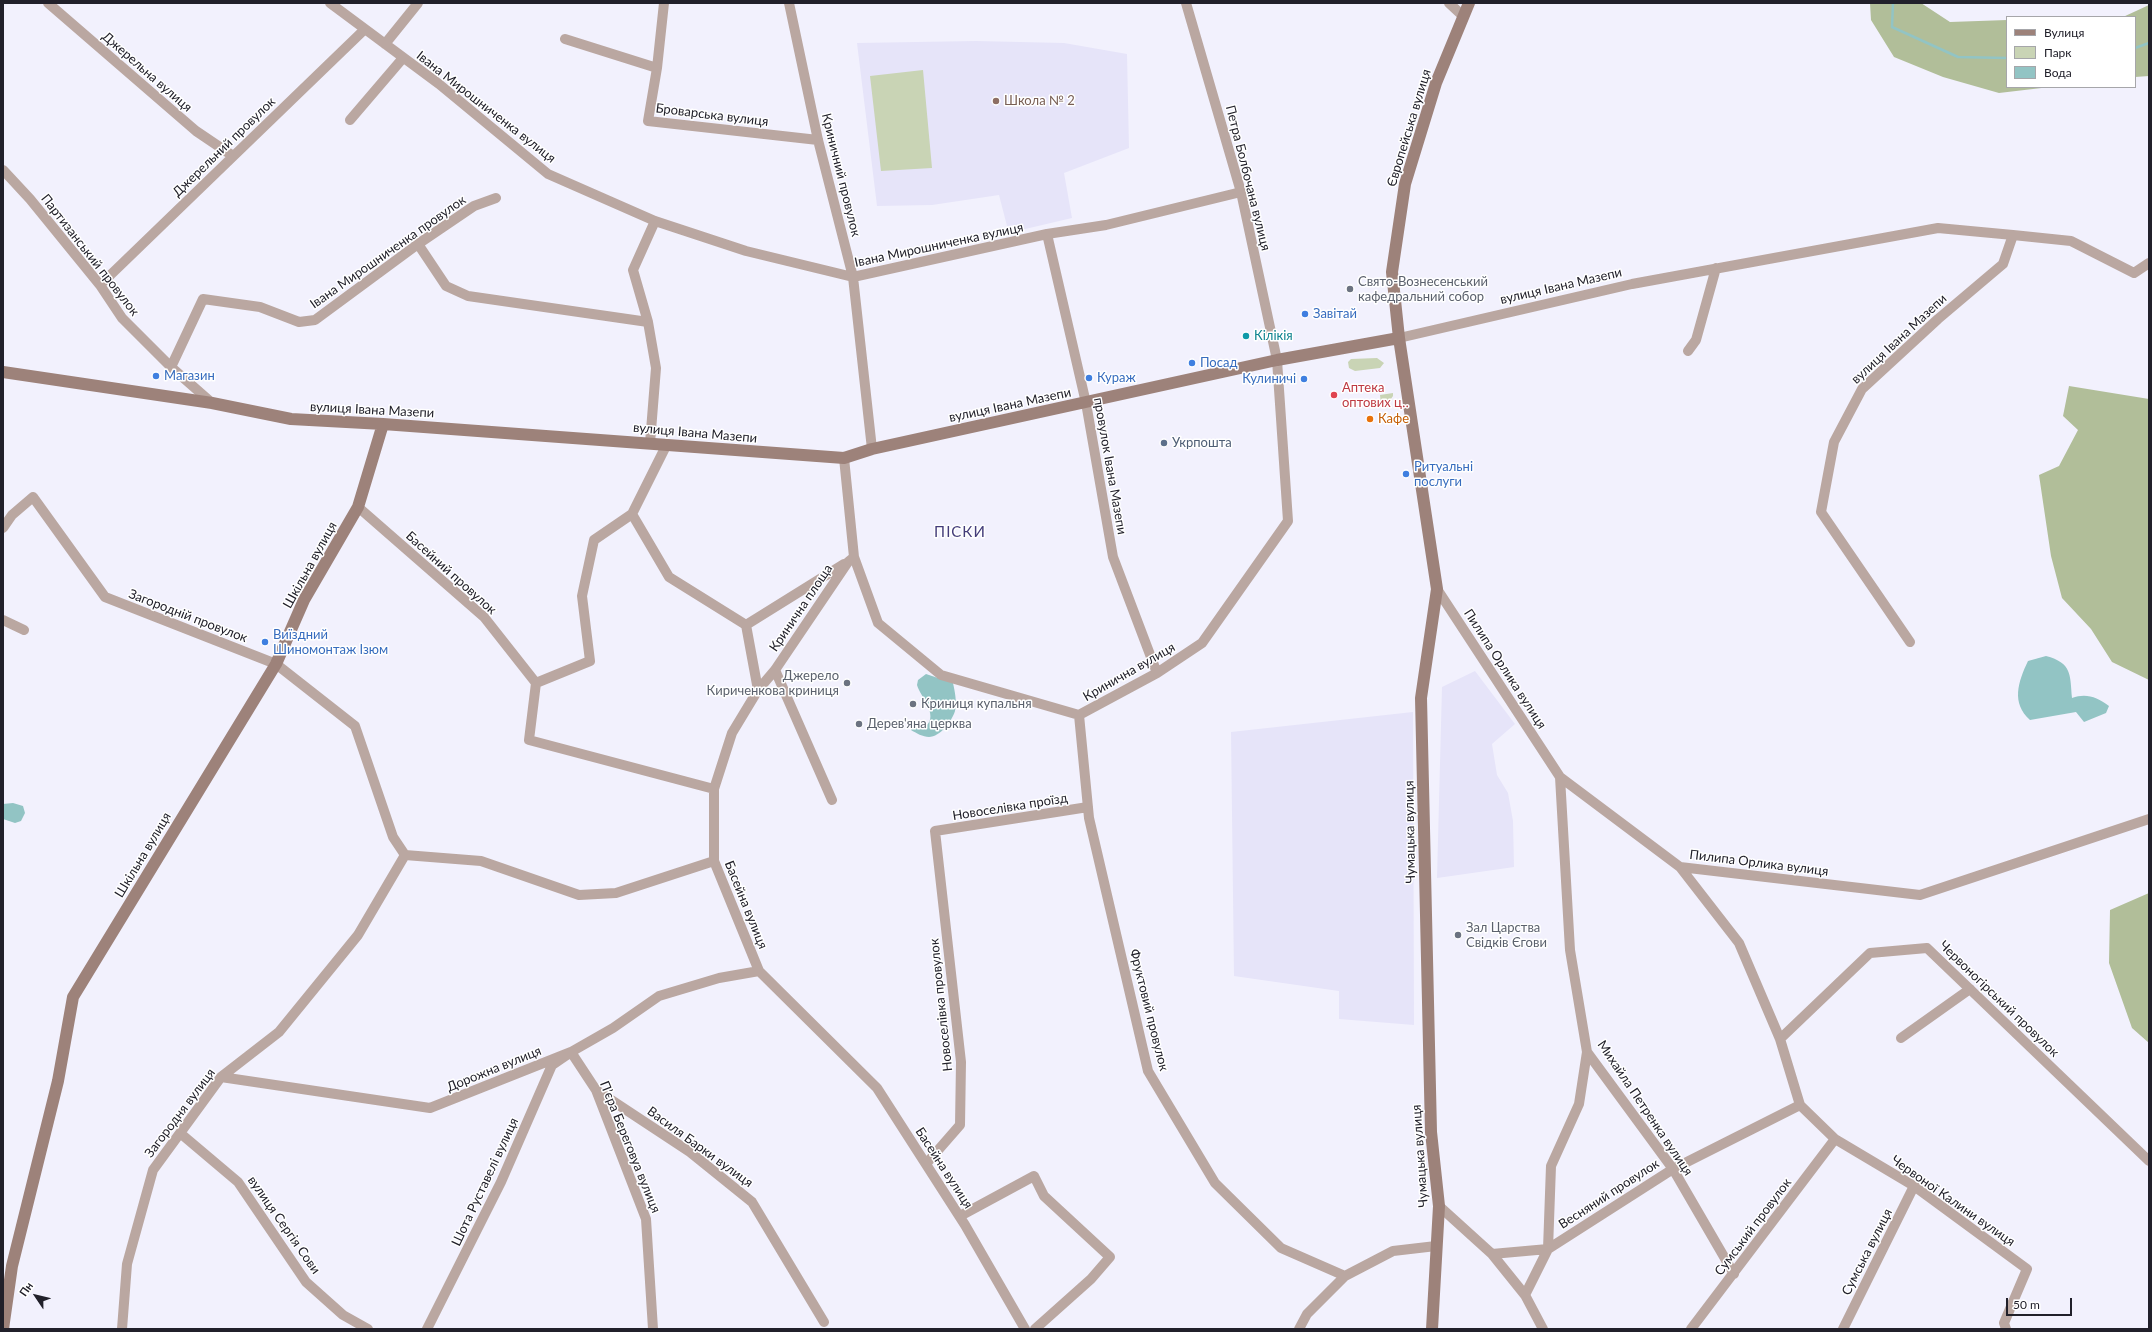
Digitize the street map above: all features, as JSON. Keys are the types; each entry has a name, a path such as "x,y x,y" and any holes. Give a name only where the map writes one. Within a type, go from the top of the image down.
{"street":[{"name":"Джерельна вулиця","path":"48,3 196,131 233,156"},
{"name":"Івана Мирошниченка вулиця","path":"330,3 403,58 548,174 655,221 746,252 852,277 1047,234 1106,225 1241,192"},
{"path":"385,44 418,3"},
{"name":"Броварська вулиця","path":"664,3 648,121 818,140"},
{"name":"Криничний провулок","path":"789,3 818,140 852,277 872,449"},
{"name":"Петра Болбочана вулиця","path":"1186,3 1241,192 1276,360"},
{"path":"1449,3 1463,16"},
{"name":"Європейська вулиця","path":"1399,338 1392,272 1405,184 1436,83 1469,3"},
{"name":"Джерельний провулок","path":"100,284 365,29"},
{"path":"565,39 656,68"},
{"path":"350,120 403,58"},
{"name":"Партизанський провулок","path":"3,170 30,199 100,284 122,318 171,367 212,403"},
{"name":"Івана Мирошниченка провулок","path":"171,367 203,299 260,307 299,322 315,320 418,244 474,206 496,198"},
{"path":"650,443 656,368 648,322 633,270 655,221"},
{"name":"вулиця Івана Мазепи","path":"3,372 212,403 290,419 383,424 844,458 872,449 1276,360 1399,338 1632,284 1938,228 2071,241 2134,273 2149,263"},
{"name":"провулок Івана Мазепи","path":"1047,234 1086,402 1113,557 1157,673"},
{"name":"вулиця Івана Мазепи","path":"1910,642 1821,512 1834,442 1862,389 1938,319 2003,264 2013,235"},
{"path":"418,244 446,286 468,296 648,322"},
{"path":"1688,351 1696,340 1716,268"},
{"name":"Чумацька вулиця","path":"1399,338 1436,589 1421,698 1431,1132 1439,1206 1432,1329"},
{"name":"Кринична вулиця","path":"844,458 851,559 878,623 940,675 1079,715 1157,673 1202,643 1288,521 1276,360"},
{"name":"Шкільна вулиця","path":"3,1329 12,1266 58,1081 73,997 276,664 304,600 358,507 383,424"},
{"path":"666,446 632,514 594,540 582,596 590,661 536,683 529,740 714,789"},
{"name":"Загородній провулок","path":"3,528 12,515 33,497 105,597 276,664 355,726 393,837 405,855"},
{"name":"Басейний провулок","path":"358,507 484,617 536,683"},
{"path":"632,514 669,577 746,625 758,690"},
{"name":"Кринична площа","path":"746,625 851,559"},
{"name":"Кринична площа","path":"758,690 775,670 851,559"},
{"name":"Пилипа Орлика вулиця","path":"1436,589 1560,778 1680,867 1920,895 2149,819"},
{"path":"3,620 24,630"},
{"name":"Кринична площа","path":"775,670 832,800"},
{"name":"Басейна вулиця","path":"758,690 732,733 714,789 714,861 759,971 877,1088 960,1216 1025,1329"},
{"name":"Фруктовий провулок","path":"1079,715 1089,818 1148,1071 1215,1183 1281,1248 1345,1276"},
{"name":"Михайла Петренка вулиця","path":"1560,778 1570,950 1587,1052 1673,1169 1734,1274"},
{"name":"Новоселівка проїзд","path":"935,831 1088,807"},
{"name":"Новоселівка провулок","path":"926,1164 960,1126 961,1062 935,831"},
{"path":"405,855 481,861 579,895 616,893 714,861"},
{"name":"Загородня вулиця","path":"122,1329 127,1264 153,1170 221,1077 279,1032 358,935 405,855"},
{"name":"Червоної Калини вулиця","path":"1680,867 1739,943 1780,1039 1800,1105 1835,1140 1914,1186 2027,1269 2004,1322 2006,1329"},
{"name":"Червоногірський провулок","path":"1780,1039 1870,953 1927,948 2149,1161"},
{"name":"Дорожна вулиця","path":"221,1077 430,1108 571,1052 613,1028 659,996 719,978 759,971"},
{"path":"1901,1038 1970,989"},
{"name":"П’єра Береговуа вулиця","path":"571,1052 596,1090 646,1219 653,1329"},
{"name":"Шота Руставелі вулиця","path":"427,1329 501,1182 552,1065 571,1052"},
{"path":"1525,1295 1548,1249 1552,1166 1579,1104 1587,1052"},
{"name":"Василя Барки вулиця","path":"596,1090 690,1152 752,1202 824,1322"},
{"name":"Весняний провулок","path":"1492,1254 1548,1249 1673,1169 1800,1105"},
{"name":"вулиця Сергія Сови","path":"180,1133 238,1182 306,1282 343,1315 368,1329"},
{"name":"Сумський провулок","path":"1691,1329 1835,1140"},
{"path":"960,1216 1034,1176 1044,1196 1110,1257 1091,1279 1035,1329"},
{"name":"Сумська вулиця","path":"1843,1329 1914,1186"},
{"path":"1439,1206 1492,1254 1525,1295 1543,1329"},
{"path":"1299,1329 1307,1314 1345,1276 1393,1251 1436,1246"}],"shaded area":[{"path":"1870,3 1921,3 1950,22 2006,20 2006,88 2042,88 1999,93 1943,77 1894,57 1871,20"},
{"path":"2149,5 2149,76 2136,77 2136,16 2125,16"},
{"name":"Школа № 2","path":"976,41 1064,43 1127,54 1129,148 1064,173 1072,218 1021,230 1017,225 1007,226 999,195 932,205 877,206 857,43"},
{"path":"2069,386 2149,399 2149,680 2112,662 2091,629 2062,598 2051,556 2039,475 2059,466 2078,430 2063,416"},
{"path":"1475,671 1515,724 1492,744 1497,775 1508,793 1513,821 1514,867 1437,878 1442,687"},
{"path":"1413,712 1414,1025 1339,1019 1339,991 1234,976 1231,732"},
{"path":"2149,893 2149,1043 2132,1028 2109,963 2110,910"}],"green space":[{"path":"923,70 932,168 881,171 870,76"},
{"path":"1377,358 1384,363 1380,368 1355,371 1349,368 1348,362 1351,359"},
{"path":"1393,393 1393,396 1388,403 1381,404 1380,395"}],"water":[{"path":"2046,656 2061,662 2065,666 2070,676 2072,698 2087,696 2096,698 2109,706 2106,713 2084,722 2076,712 2030,720 2020,707 2018,699 2019,684 2028,661"},
{"path":"926,674 953,683 956,701 955,711 948,724 937,734 929,737 922,736 911,730 911,726 922,728 929,722 930,711 917,685 918,680"},
{"path":"13,803 23,806 25,813 21,821 15,823 3,819 3,804"}],"waterway":[{"path":"1893,3 1892,27 1958,57 2006,58"},
{"path":"2136,48 2149,43"}],"place":[{"name":"Школа № 2","path":"996,101"},
{"name":"Свято-Вознесенський кафедральний собор","path":"1350,289"},
{"name":"Завітай","path":"1305,314"},
{"name":"Кілікія","path":"1246,336"},
{"name":"Посад","path":"1192,363"},
{"name":"Магазин","path":"156,376"},
{"name":"Кураж","path":"1089,378"},
{"name":"Кулиничі","path":"1304,379"},
{"name":"Аптека оптових ц‥","path":"1334,395"},
{"name":"Кафе","path":"1370,419"},
{"name":"Укрпошта","path":"1164,443"},
{"name":"Ритуальні послуги","path":"1406,474"},
{"name":"Виїздний Шиномонтаж Ізюм","path":"265,642"},
{"name":"Джерело Кириченкова криниця","path":"847,683"},
{"name":"Криниця купальня","path":"913,704"},
{"name":"Дерев'яна церква","path":"859,724"},
{"name":"Зал Царства Свідків Єгови","path":"1458,935"}],"district":[{"name":"ПІСКИ","path":"960,532"}]}
